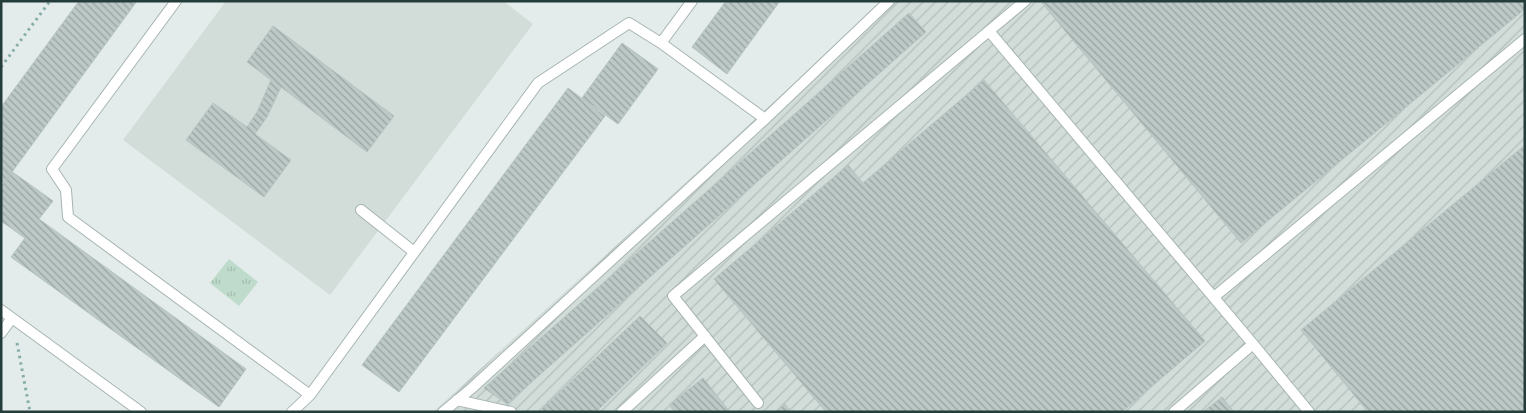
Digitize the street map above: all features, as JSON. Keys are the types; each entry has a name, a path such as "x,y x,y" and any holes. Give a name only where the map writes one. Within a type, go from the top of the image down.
{"lane":[{"path":"176,1 52,169 66,190 68,217 310,395"},
{"path":"661,43 692,1"},
{"path":"443,412 765,119 889,1"},
{"path":"758,403 673,296 1025,1"},
{"path":"292,412 310,395 538,83 629,23 661,43 765,119"},
{"path":"989,32 1254,344 1309,412"},
{"path":"1214,298 1525,39"},
{"path":"361,210 414,252"},
{"path":"1,310 141,412"},
{"path":"1,333 12,318"},
{"path":"622,412 705,336"},
{"path":"1174,412 1254,344"},
{"path":"457,400 511,412"}],"path":[{"path":"1,67 50,1"},
{"path":"12,318 30,412"}],"shaded area":[{"path":"226,1 503,1 533,24 330,295 123,140"},
{"path":"885,1 1525,1 1525,412 433,412"}],"green space":[{"path":"229,259 258,282 239,306 210,283"}],"building":[{"path":"79,1 137,1 4,183 1,181 1,107"},
{"path":"726,1 780,1 727,74 692,47"},
{"path":"1045,1 1525,1 1525,9 1241,243 1042,3"},
{"path":"909,13 926,32 507,404 484,388"},
{"path":"273,26 394,116 367,152 281,87 267,117 255,134 291,160 264,197 186,140 213,103 247,127 257,112 271,80 247,62"},
{"path":"622,43 658,69 618,124 582,98"},
{"path":"984,80 1205,341 1122,412 826,412 714,279 848,165 863,183"},
{"path":"568,88 605,116 399,392 362,365"},
{"path":"1525,145 1525,412 1368,412 1301,330"},
{"path":"11,171 53,201 39,219 246,369 219,407 11,257 25,238 1,221 1,187"},
{"path":"640,316 667,343 596,412 544,412 542,409"},
{"path":"703,378 730,412 675,412 669,405"},
{"path":"1222,397 1234,412 1203,412"},
{"path":"785,404 791,412 775,412"}]}
